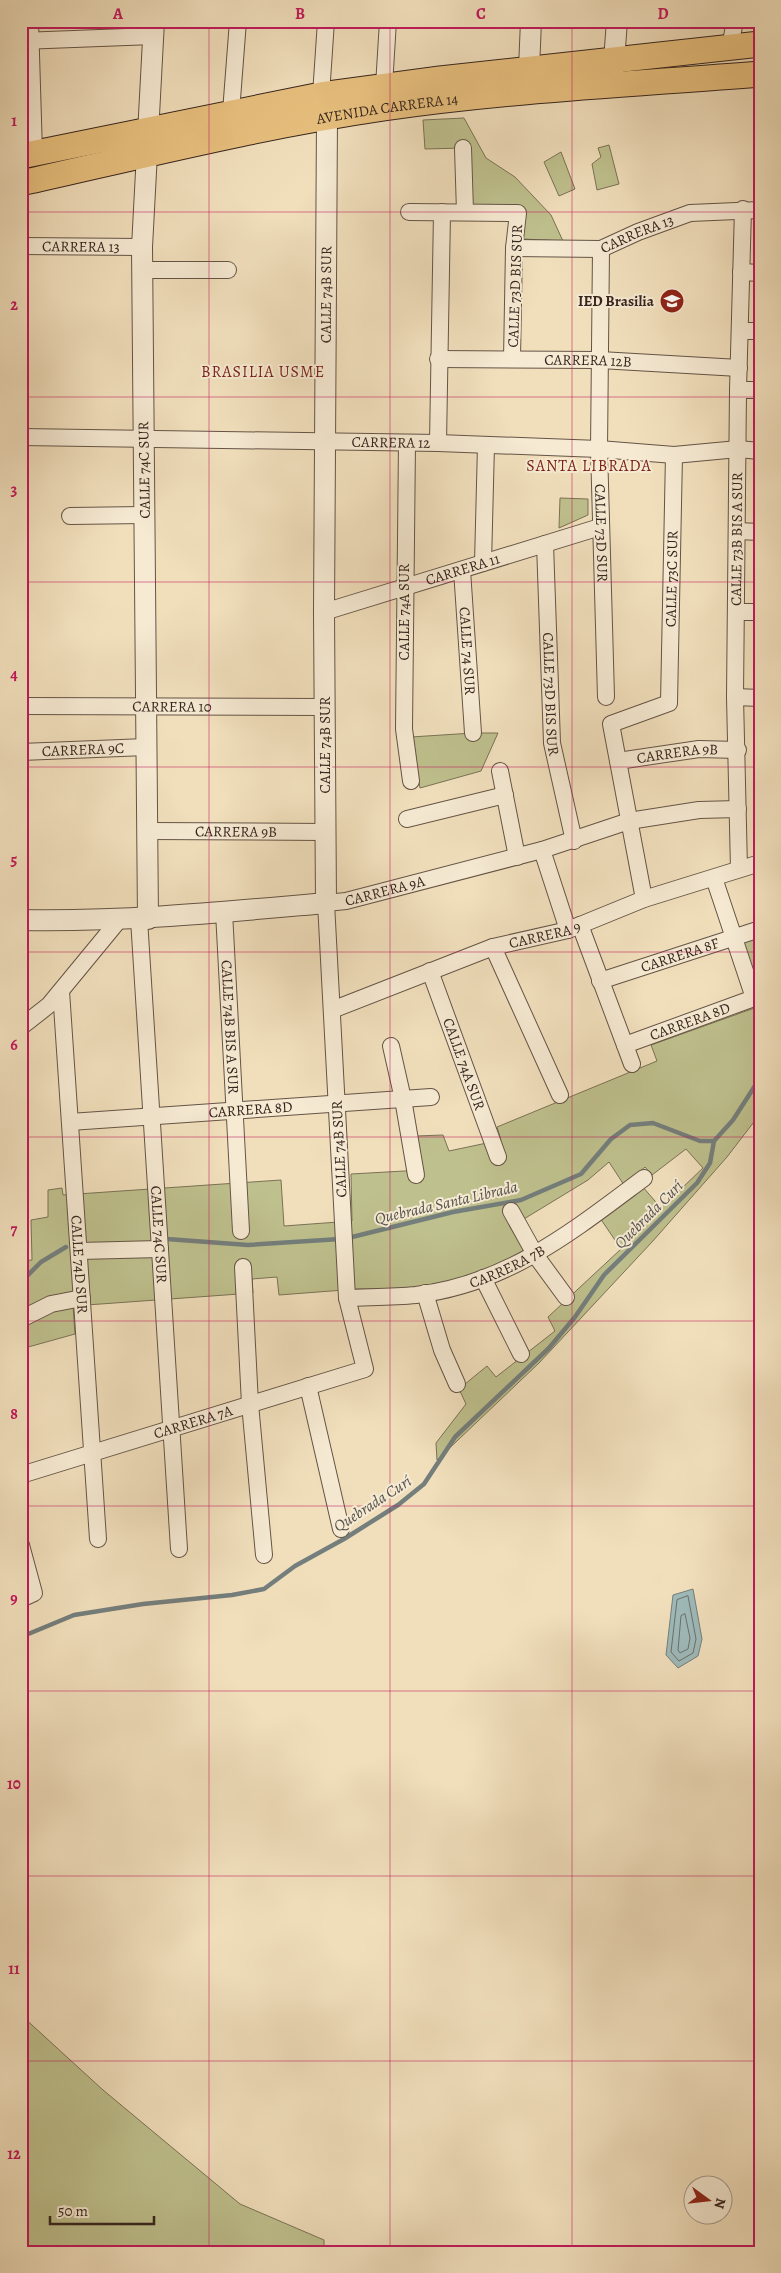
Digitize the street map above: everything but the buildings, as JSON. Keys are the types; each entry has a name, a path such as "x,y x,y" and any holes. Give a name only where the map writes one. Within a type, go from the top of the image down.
{"main road":[{"name":"AVENIDA CARRERA 14","path":"27,155 147,142 324,106 384,86 760,44"},
{"name":"AVENIDA CARRERA 14","path":"21,183 147,142 231,112 324,106 386,108 760,74"}],"street":[{"path":"27,155 26,41 30,21"},
{"path":"231,112 238,21"},
{"name":"CALLE 74B SUR","path":"326,21 324,106 324,707 326,903 342,1229 348,1298 365,1369"},
{"path":"384,86 388,21"},
{"path":"529,69 531,21"},
{"path":"612,86 617,21"},
{"path":"730,47 735,21"},
{"path":"26,41 154,29"},
{"name":"CALLE 74C SUR","path":"154,29 142,247 147,831 144,919 152,1116 179,1549"},
{"path":"409,212 465,212 463,148"},
{"name":"CARRERA 13","path":"514,248 601,249 638,232 690,213 743,209 760,210"},
{"name":"CALLE 73B BIS A SUR","path":"739,869 738,750 735,697 738,368 743,209"},
{"path":"438,443 442,212"},
{"name":"CALLE 73D BIS SUR","path":"465,212 518,212 514,248 512,359"},
{"name":"CARRERA 13","path":"21,246 142,247"},
{"name":"CALLE 73D SUR","path":"601,249 599,449 606,697"},
{"path":"142,270 228,270"},
{"path":"741,272 760,273"},
{"path":"740,331 760,331"},
{"name":"CARRERA 12B","path":"438,359 600,360 738,368"},
{"path":"738,390 760,390"},
{"name":"CARRERA 12","path":"21,437 438,443 599,449 674,455 738,449 760,451"},
{"name":"CALLE 74A SUR","path":"407,443 404,729 411,781"},
{"path":"483,563 486,445"},
{"name":"CALLE 73C SUR","path":"618,761 611,724 669,704 674,455"},
{"path":"70,516 144,515"},
{"name":"CARRERA 11","path":"324,612 600,527"},
{"path":"737,531 760,532"},
{"name":"CALLE 73D BIS SUR","path":"545,544 552,743 574,841"},
{"name":"CALLE 74 SUR","path":"462,570 473,733"},
{"path":"737,612 760,612"},
{"path":"735,697 760,698"},
{"name":"CARRERA 10","path":"21,706 324,707"},
{"name":"CARRERA 9C","path":"21,752 146,748"},
{"name":"CARRERA 9B","path":"618,761 699,749 738,750"},
{"path":"618,761 644,899"},
{"path":"500,771 516,857"},
{"path":"407,819 505,795"},
{"name":"CARRERA 9A","path":"21,920 144,919 346,901 574,841 629,821 699,810 738,809"},
{"name":"CARRERA 9B","path":"147,831 325,832"},
{"path":"542,850 574,928 600,981 632,1064"},
{"name":"CARRERA 9","path":"332,1010 430,970 493,948 574,928 644,899 760,863"},
{"path":"714,878 734,938"},
{"name":"CALLE 74B BIS A SUR","path":"224,912 241,1231"},
{"path":"21,1027 37,1016 61,991 119,920"},
{"name":"CARRERA 8F","path":"600,981 760,929"},
{"name":"CARRERA 8D","path":"625,1045 754,998 734,938"},
{"path":"493,948 560,1094"},
{"name":"CALLE 74A SUR","path":"430,970 498,1157"},
{"name":"CALLE 74D SUR","path":"61,991 98,1539"},
{"path":"391,1046 403,1099 416,1175"},
{"name":"CARRERA 8D","path":"70,1122 432,1097"},
{"name":"CARRERA 7B","path":"348,1298 425,1293 483,1278 536,1256 562,1240 644,1178"},
{"path":"511,1211 536,1256 566,1297"},
{"path":"79,1251 160,1249"},
{"path":"243,1267 250,1404 264,1555"},
{"path":"483,1278 521,1354"},
{"path":"425,1293 442,1350 457,1384"},
{"path":"21,1319 51,1304 82,1298"},
{"name":"CARRERA 7A","path":"21,1475 365,1369"},
{"path":"308,1386 341,1529"},
{"path":"21,1545 27,1596"}],"green space":[{"path":"464,118 486,158 515,177 551,215 563,241 523,239 523,209 464,207 463,148 425,149 423,120"},
{"path":"609,145 619,184 597,190 592,164 601,157 598,148"},
{"path":"561,152 575,189 559,196 544,162"},
{"path":"560,498 588,499 588,515 559,528"},
{"path":"498,733 481,771 420,788 411,737"},
{"path":"760,934 760,996 741,941"},
{"path":"760,1006 760,1114 727,1157 652,1242 539,1363 437,1460 436,1443 466,1404 459,1389 487,1366 496,1377 555,1331 548,1317 621,1249 600,1218 642,1186 661,1208 703,1168 686,1149 652,1175 645,1167 624,1185 609,1162 588,1180 514,1225 526,1252 460,1280 402,1289 357,1289 279,1295 277,1277 252,1279 253,1293 73,1306 75,1334 21,1349 21,1261 32,1260 31,1220 48,1217 48,1190 62,1188 63,1195 281,1180 284,1226 352,1221 351,1174 422,1170 416,1136 443,1135 449,1151 501,1140 497,1127 657,1061 651,1045"},
{"path":"21,2015 103,2090 240,2204 324,2240 324,2252 21,2252"}],"water":[{"path":"693,1589 702,1639 698,1656 678,1668 666,1655 673,1595"}],"waterway":[{"name":"Quebrada Santa Librada","path":"348,1238 453,1212 521,1200 581,1174 611,1139 630,1125 653,1123 700,1141 714,1141 733,1120 760,1078"},
{"name":"Quebrada Curí","path":"21,1637 74,1615 143,1604 232,1595 264,1589 295,1566 344,1539 398,1505 424,1484 455,1437 549,1348 575,1317 604,1275 697,1183 710,1163 714,1141"},
{"name":"Quebrada Santa Librada","path":"167,1239 248,1245 340,1239"},
{"name":"Quebrada Santa Librada","path":"21,1282 41,1262 66,1247"}],"place":[{"name":"IED Brasilia","path":"672,301"}],"district":[{"name":"BRASILIA USME","path":"263,371"},
{"name":"SANTA LIBRADA","path":"589,465"}]}
